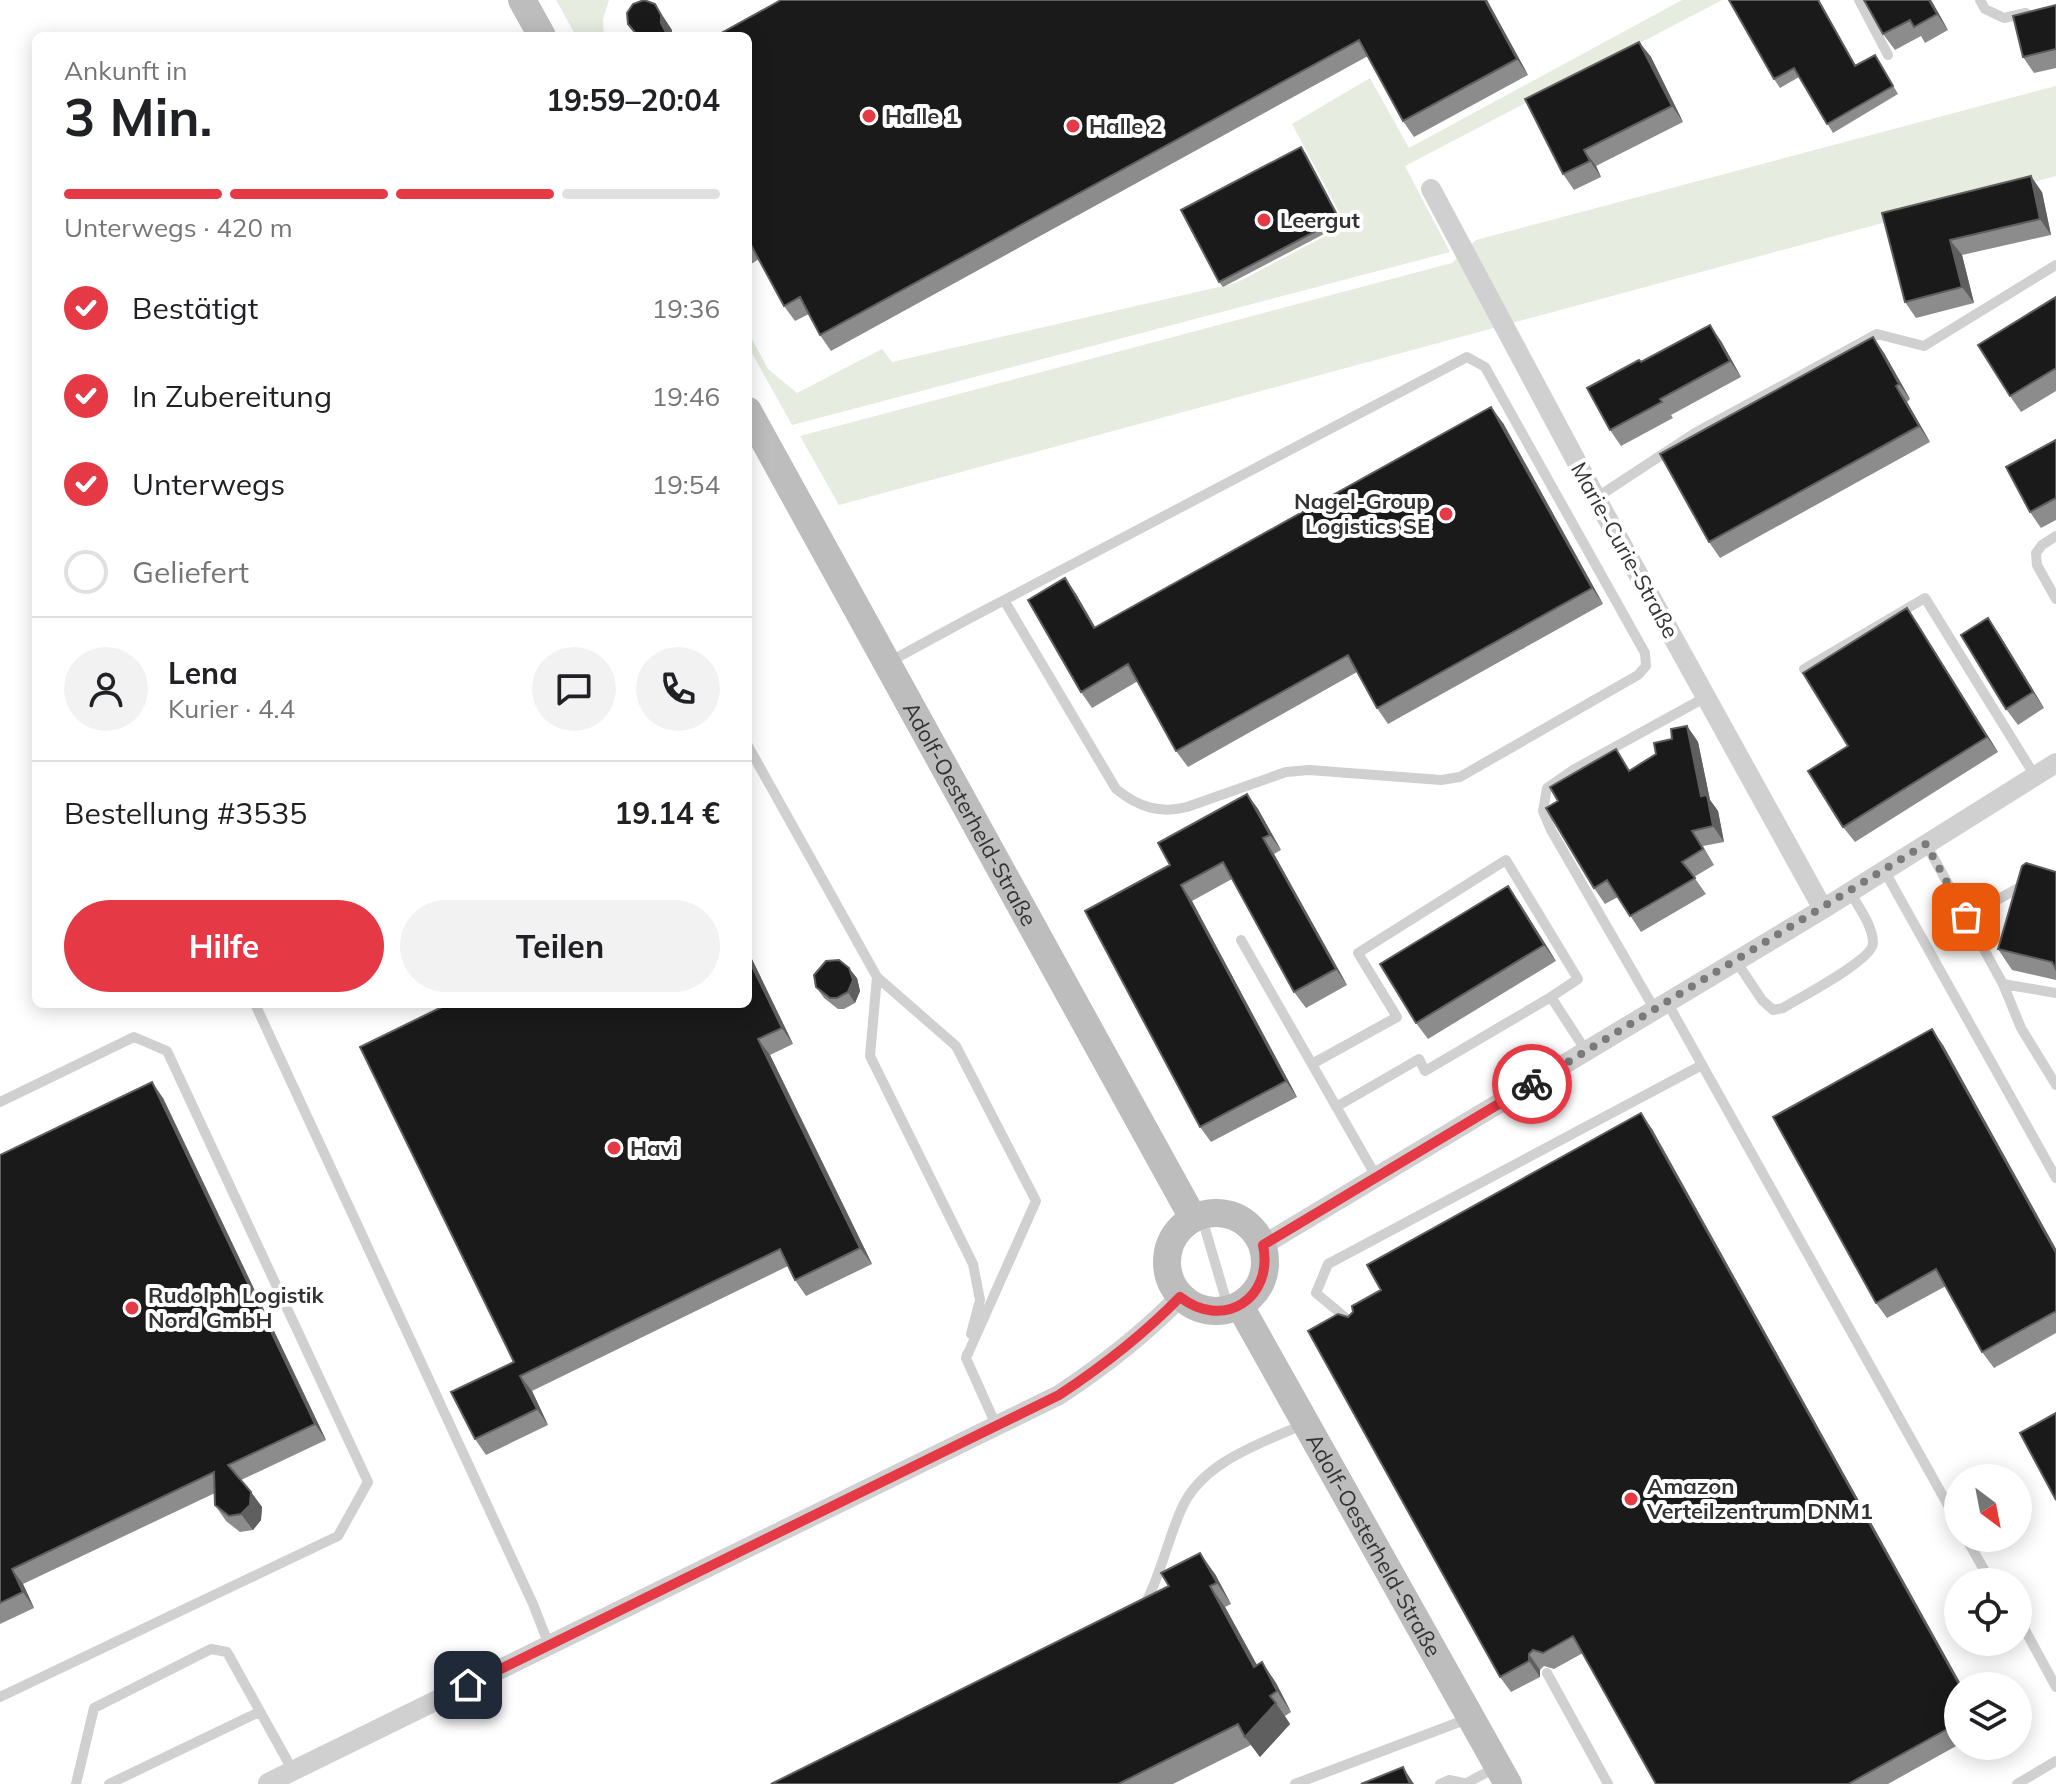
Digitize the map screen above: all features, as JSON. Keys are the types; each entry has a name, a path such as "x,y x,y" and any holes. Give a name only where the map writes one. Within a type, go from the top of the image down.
{"street":[{"path":"522,0 540,32"},
{"name":"Marie-Curie-Straße","path":"1431,189 1596,498 1823,909"},
{"name":"Adolf-Oesterheld-Straße","path":"756,441 886,663 1197,1216"},
{"path":"1263,1245 1823,909 2056,763"},
{"path":"1216,1212 1231,1215 1255,1231 1263,1245 1265,1272 1257,1290 1234,1308 1203,1310 1180,1297 1172,1285 1167,1270 1171,1240 1180,1227 1197,1216 1216,1212"},
{"path":"268,1783 1059,1395 1142,1334 1180,1297"},
{"name":"Adolf-Oesterheld-Straße","path":"1234,1308 1306,1423 1503,1775"}],"lane":[{"path":"1859,0 1888,55"},
{"path":"1980,0 1985,9 2004,18 2043,9"},
{"path":"1596,498 1695,433 1877,334 1924,346 2056,265"},
{"path":"886,663 1004,600 1467,357 1485,367 1645,653 1646,666 1638,675 1460,777 1441,780 1309,770 1286,772 1173,811 1150,809 1130,801 1116,789 1004,600"},
{"path":"2056,536 2036,553 2037,565 2056,599"},
{"path":"1804,669 1925,598 2035,776"},
{"path":"1706,697 1573,770 1547,788 1543,811 1551,830 1661,1006 1702,1065 1944,1498"},
{"path":"752,753 877,977 956,1046 1036,1201 966,1358"},
{"path":"1926,844 2003,984 2021,1028 2056,1085"},
{"path":"1312,1064 1397,1017 1358,953 1506,860 1578,979 1425,1071 1419,1059 1336,1107"},
{"path":"1884,870 2056,1176"},
{"path":"1966,917 2030,881"},
{"path":"1736,961 1762,1000 1773,1010 1783,1008 1870,952 1873,944 1868,925 1850,892"},
{"path":"1241,940 1377,1178"},
{"path":"877,977 870,1056 973,1264 980,1300 966,1358 996,1425"},
{"path":"2003,984 2056,993"},
{"path":"1551,997 1586,1051"},
{"path":"257,1008 533,1604 549,1645"},
{"path":"0,1102 134,1037 167,1051 368,1482 338,1536 0,1697"},
{"path":"1356,1326 1316,1293 1328,1264 1702,1065"},
{"path":"1197,1216 1234,1308"},
{"path":"1136,1616 1146,1603 1182,1508 1195,1485 1230,1459 1306,1423"},
{"path":"2032,1643 2056,1687"},
{"path":"76,1784 94,1708 211,1649 227,1652 293,1771"},
{"path":"1547,1673 1608,1784"},
{"path":"109,1784 259,1712"},
{"path":"1295,1784 1471,1717"},
{"path":"2017,1784 2056,1761"},
{"path":"1440,1784 1449,1780 1467,1784 1503,1775"}],"shaded area":[{"path":"556,0 609,0 603,19 604,32 574,32"},
{"path":"1682,0 1722,0 1405,166 1450,252 792,425 752,353 752,339 768,369 797,393 882,349 892,362 1236,283 1346,225 1292,124 1370,78 1409,148"},
{"path":"2056,86 2056,176 839,505 800,436 1452,263 1476,240"}],"building":[{"path":"644,0 655,4 666,32 635,32 628,24 627,13 633,4"},
{"path":"781,0 1485,0 1517,59 1403,121 1359,40 820,335 800,297 784,306 752,247 752,32 723,32"},
{"path":"1729,0 1818,0 1855,66 1875,55 1893,86 1827,124 1794,68 1774,79"},
{"path":"1864,0 1929,0 1937,14 1914,27 1910,20 1883,34"},
{"path":"2056,5 2056,49 2023,57 2013,16"},
{"path":"1639,42 1672,106 1584,150 1590,161 1563,174 1525,99"},
{"name":"Leergut","path":"1301,147 1339,219 1219,282 1181,210"},
{"path":"2031,176 2040,219 1950,240 1962,287 1905,302 1882,213"},
{"path":"2056,297 2056,368 2010,396 1978,345"},
{"path":"1710,325 1730,361 1610,430 1587,388"},
{"path":"1873,337 1919,426 1709,542 1660,454"},
{"name":"Nagel-Group Logistics SE","path":"1491,407 1592,588 1377,708 1348,655 1176,751 1128,664 1081,692 1028,600 1065,578 1094,628"},
{"path":"2056,440 2056,498 2030,512 2006,467"},
{"path":"1907,608 1987,737 1843,827 1808,771 1848,746 1803,673"},
{"path":"1988,618 2033,692 2006,709 1961,635"},
{"path":"1687,726 1701,796 1707,795 1713,826 1692,831 1703,849 1682,862 1695,878 1630,916 1607,880 1594,888 1546,808 1558,801 1550,787 1616,749 1629,771 1656,754 1654,743 1672,739 1671,729"},
{"path":"1247,794 1270,835 1263,838 1336,969 1294,992 1223,862 1181,885 1286,1081 1200,1127 1085,911 1170,865 1158,843"},
{"path":"2026,863 2056,872 2056,969 2052,962 1998,949 2022,866"},
{"path":"1508,886 1544,945 1416,1023 1380,964"},
{"path":"839,960 849,968 853,980 848,992 830,998 816,987 814,975 826,961"},
{"name":"Havi","path":"752,966 782,1028 758,1039 860,1248 795,1280 780,1249 520,1376 537,1409 475,1439 451,1392 514,1362 360,1047 440,1008 752,1008"},
{"path":"1932,1029 2056,1253 2056,1311 1982,1352 1936,1269 1876,1303 1773,1117"},
{"name":"Rudolph Logistik Nord GmbH","path":"152,1082 315,1424 228,1465 251,1492 250,1505 241,1514 229,1516 215,1505 214,1472 12,1569 23,1592 0,1603 0,1155"},
{"name":"Amazon Verteilzentrum DNM1","path":"1641,1113 1952,1672 1944,1672 1944,1731 1848,1784 1656,1784 1573,1636 1543,1653 1533,1650 1529,1661 1500,1677 1308,1331 1338,1314 1348,1317 1353,1312 1352,1306 1381,1290 1367,1265"},
{"path":"2056,1413 2056,1500 2020,1433"},
{"path":"1200,1553 1217,1583 1210,1586 1254,1667 1262,1662 1277,1691 1270,1696 1276,1703 1245,1737 1238,1724 1118,1784 771,1784 1169,1586 1161,1573"},
{"path":"1403,1767 1410,1784 1361,1784"}],"way so far":[{"path":"1532,1084 1926,844 1966,917"}],"place":[{"name":"Halle 1","path":"869,116"},
{"name":"Halle 2","path":"1073,126"},
{"name":"Leergut","path":"1264,220"},
{"name":"Nagel-Group Logistics SE","path":"1446,514"},
{"name":"Havi","path":"614,1148"},
{"name":"Rudolph Logistik Nord GmbH","path":"132,1308"},
{"name":"Amazon Verteilzentrum DNM1","path":"1631,1499"}],"route":[{"path":"468,1685 1059,1395 1142,1334 1180,1297 1203,1310 1216,1312 1240,1306 1257,1290 1265,1272 1263,1245 1532,1084"}]}
